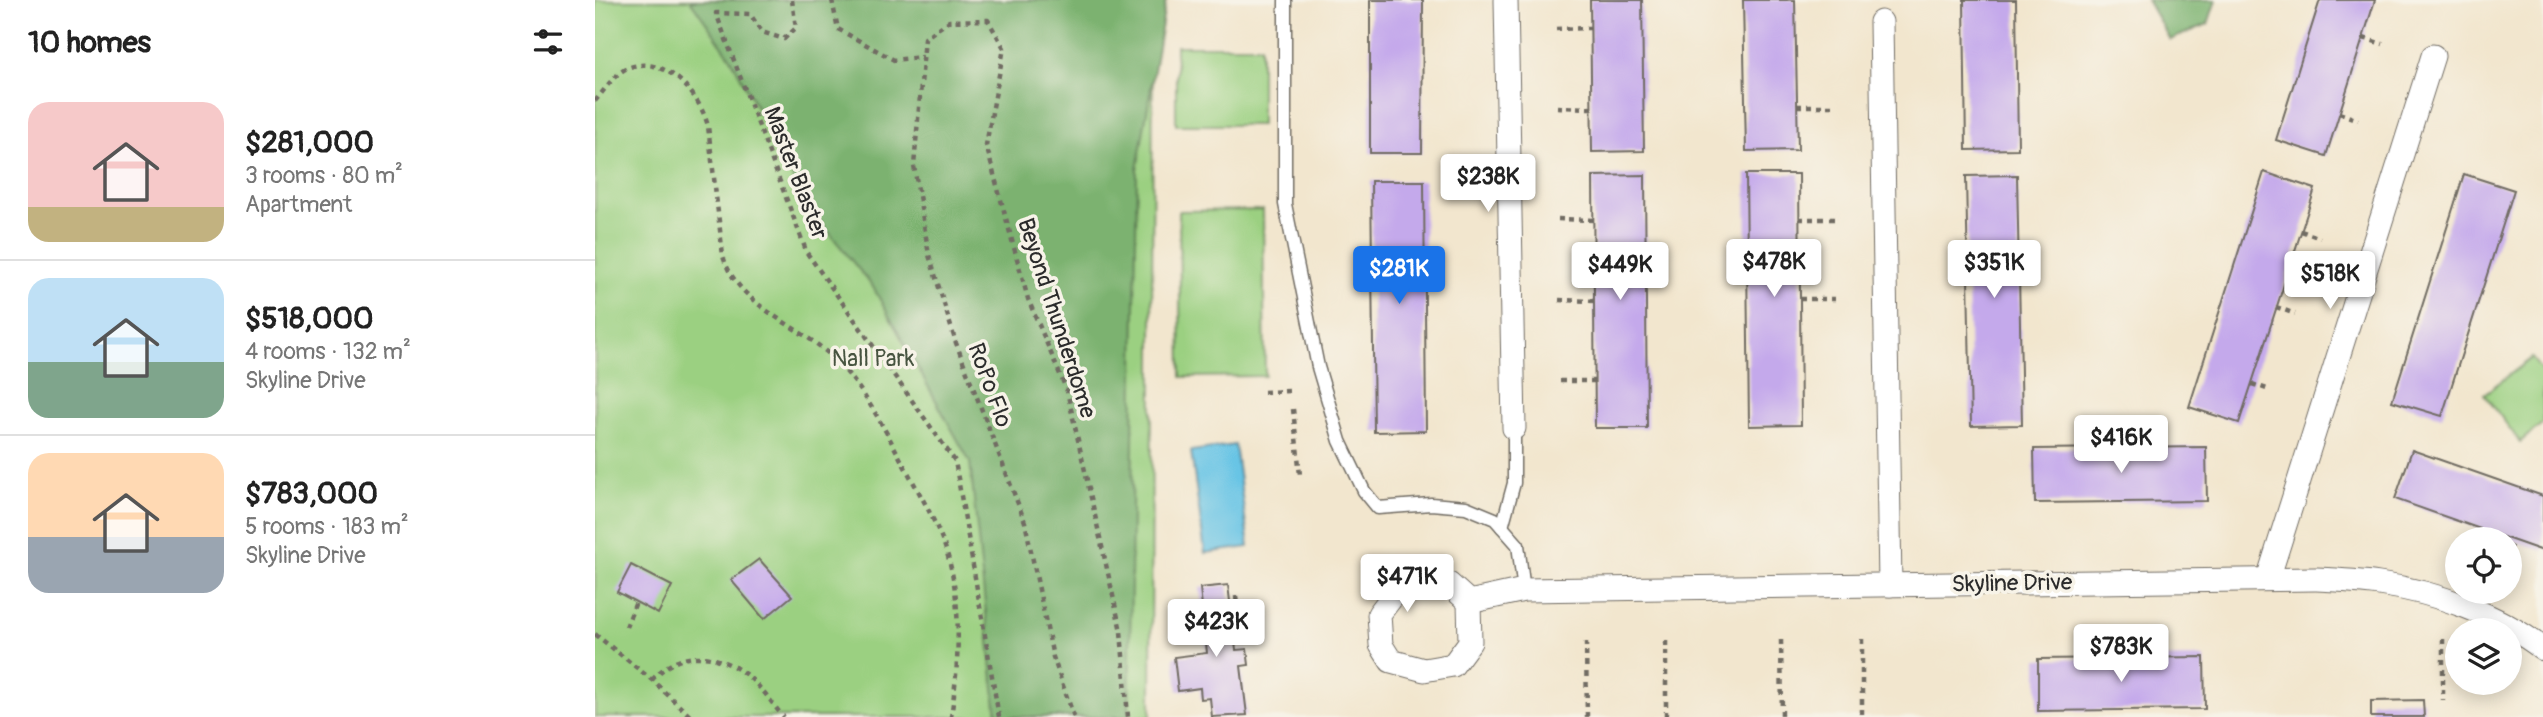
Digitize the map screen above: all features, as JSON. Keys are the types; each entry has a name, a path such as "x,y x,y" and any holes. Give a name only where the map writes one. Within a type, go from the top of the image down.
{"street":[{"path":"1506,0 1514,428"},
{"path":"1881,22 1890,585"},
{"path":"2268,579 2433,55"},
{"name":"Skyline Drive","path":"1468,602 1524,590 2315,579 2379,584 2421,593 2507,626 2543,649"},
{"path":"1424,581 1449,584 1468,602 1471,642 1453,665 1424,670 1391,661 1381,645 1379,614 1398,589 1424,581"}],"lane":[{"path":"1286,0 1285,204 1318,367 1340,441 1364,491 1378,508 1431,504 1466,508 1495,519 1518,545 1524,590"},
{"path":"1501,527 1514,484 1514,428"}],"path":[{"name":"Master Blaster","path":"792,0 796,28 784,39 762,32 750,14 716,13 807,253 955,461 999,717"},
{"path":"832,0 838,29 894,60 923,58"},
{"name":"Beyond Thunderdome","path":"923,58 925,38 949,21 988,20 1005,48 986,145 1028,299 1067,391 1121,631 1128,717"},
{"path":"1556,29 1590,28"},
{"path":"2363,38 2383,44"},
{"name":"RoPo Flo","path":"923,58 914,166 929,255 956,343 1025,522 1053,657 1074,717"},
{"path":"595,101 621,72 631,66 648,66 663,70 680,80 693,92 703,108 708,126 723,256 728,272 738,287 759,304 831,355 849,377 879,419 937,528 946,551 957,609 956,684 951,717"},
{"path":"1797,106 1835,106"},
{"path":"1557,107 1591,108"},
{"path":"2339,113 2358,120"},
{"path":"1558,219 1594,220"},
{"path":"1799,219 1836,219"},
{"path":"2301,231 2320,238"},
{"path":"1800,299 1836,299"},
{"path":"1559,300 1594,301"},
{"path":"2276,307 2295,314"},
{"path":"1560,381 1595,381"},
{"path":"2252,384 2270,390"},
{"path":"1264,392 1291,391"},
{"path":"1293,409 1300,475"},
{"path":"1236,596 1241,645"},
{"path":"626,627 636,602"},
{"path":"595,634 652,680 691,717"},
{"path":"1862,639 1862,717"},
{"path":"2442,639 2443,701"},
{"path":"1781,640 1781,717"},
{"path":"1666,641 1666,717"},
{"path":"1586,642 1587,717"},
{"path":"652,680 663,668 675,661 692,656 713,658 737,668 759,687 784,717"}],"green space":[{"name":"Nall Park","path":"595,0 1153,0 1151,717 595,717"},
{"path":"690,0 1166,0 1137,170 1129,717 997,717 970,462 873,287 806,204 731,58"},
{"path":"2147,0 2216,0 2208,24 2170,40"},
{"path":"1176,46 1261,46 1261,125 1176,125"},
{"path":"1263,210 1265,376 1181,377 1179,211"},
{"path":"2532,358 2543,373 2543,423 2520,442 2484,394"}],"water":[{"path":"1235,445 1249,547 1205,553 1191,451"}],"building":[{"path":"1370,0 1423,0 1422,153 1370,153"},
{"path":"1590,0 1642,0 1644,151 1592,152"},
{"path":"1743,0 1795,0 1798,150 1746,151"},
{"path":"1964,0 2016,0 2018,149 1966,150"},
{"path":"2320,0 2375,0 2326,156 2276,140"},
{"path":"2264,172 2315,189 2239,423 2189,407"},
{"path":"1746,174 1799,174 1801,425 1749,426"},
{"path":"2464,174 2514,190 2442,416 2392,401"},
{"path":"1645,175 1647,428 1595,428 1593,176"},
{"path":"2017,175 2022,425 1971,426 1966,176"},
{"path":"1371,181 1424,181 1426,431 1374,432"},
{"path":"2206,447 2207,501 2035,503 2034,449"},
{"path":"2412,450 2543,496 2543,551 2522,544 2522,527 2475,527 2395,499"},
{"path":"759,559 792,596 764,619 731,580"},
{"path":"631,565 672,586 658,614 617,592"},
{"path":"1228,585 1236,650 1247,649 1249,665 1241,666 1247,715 1212,717 1210,698 1201,699 1200,688 1178,691 1174,657 1207,653 1200,588"},
{"path":"2204,657 2205,709 2038,711 2038,659"},
{"path":"2423,700 2424,717 2371,717 2371,701"}]}
